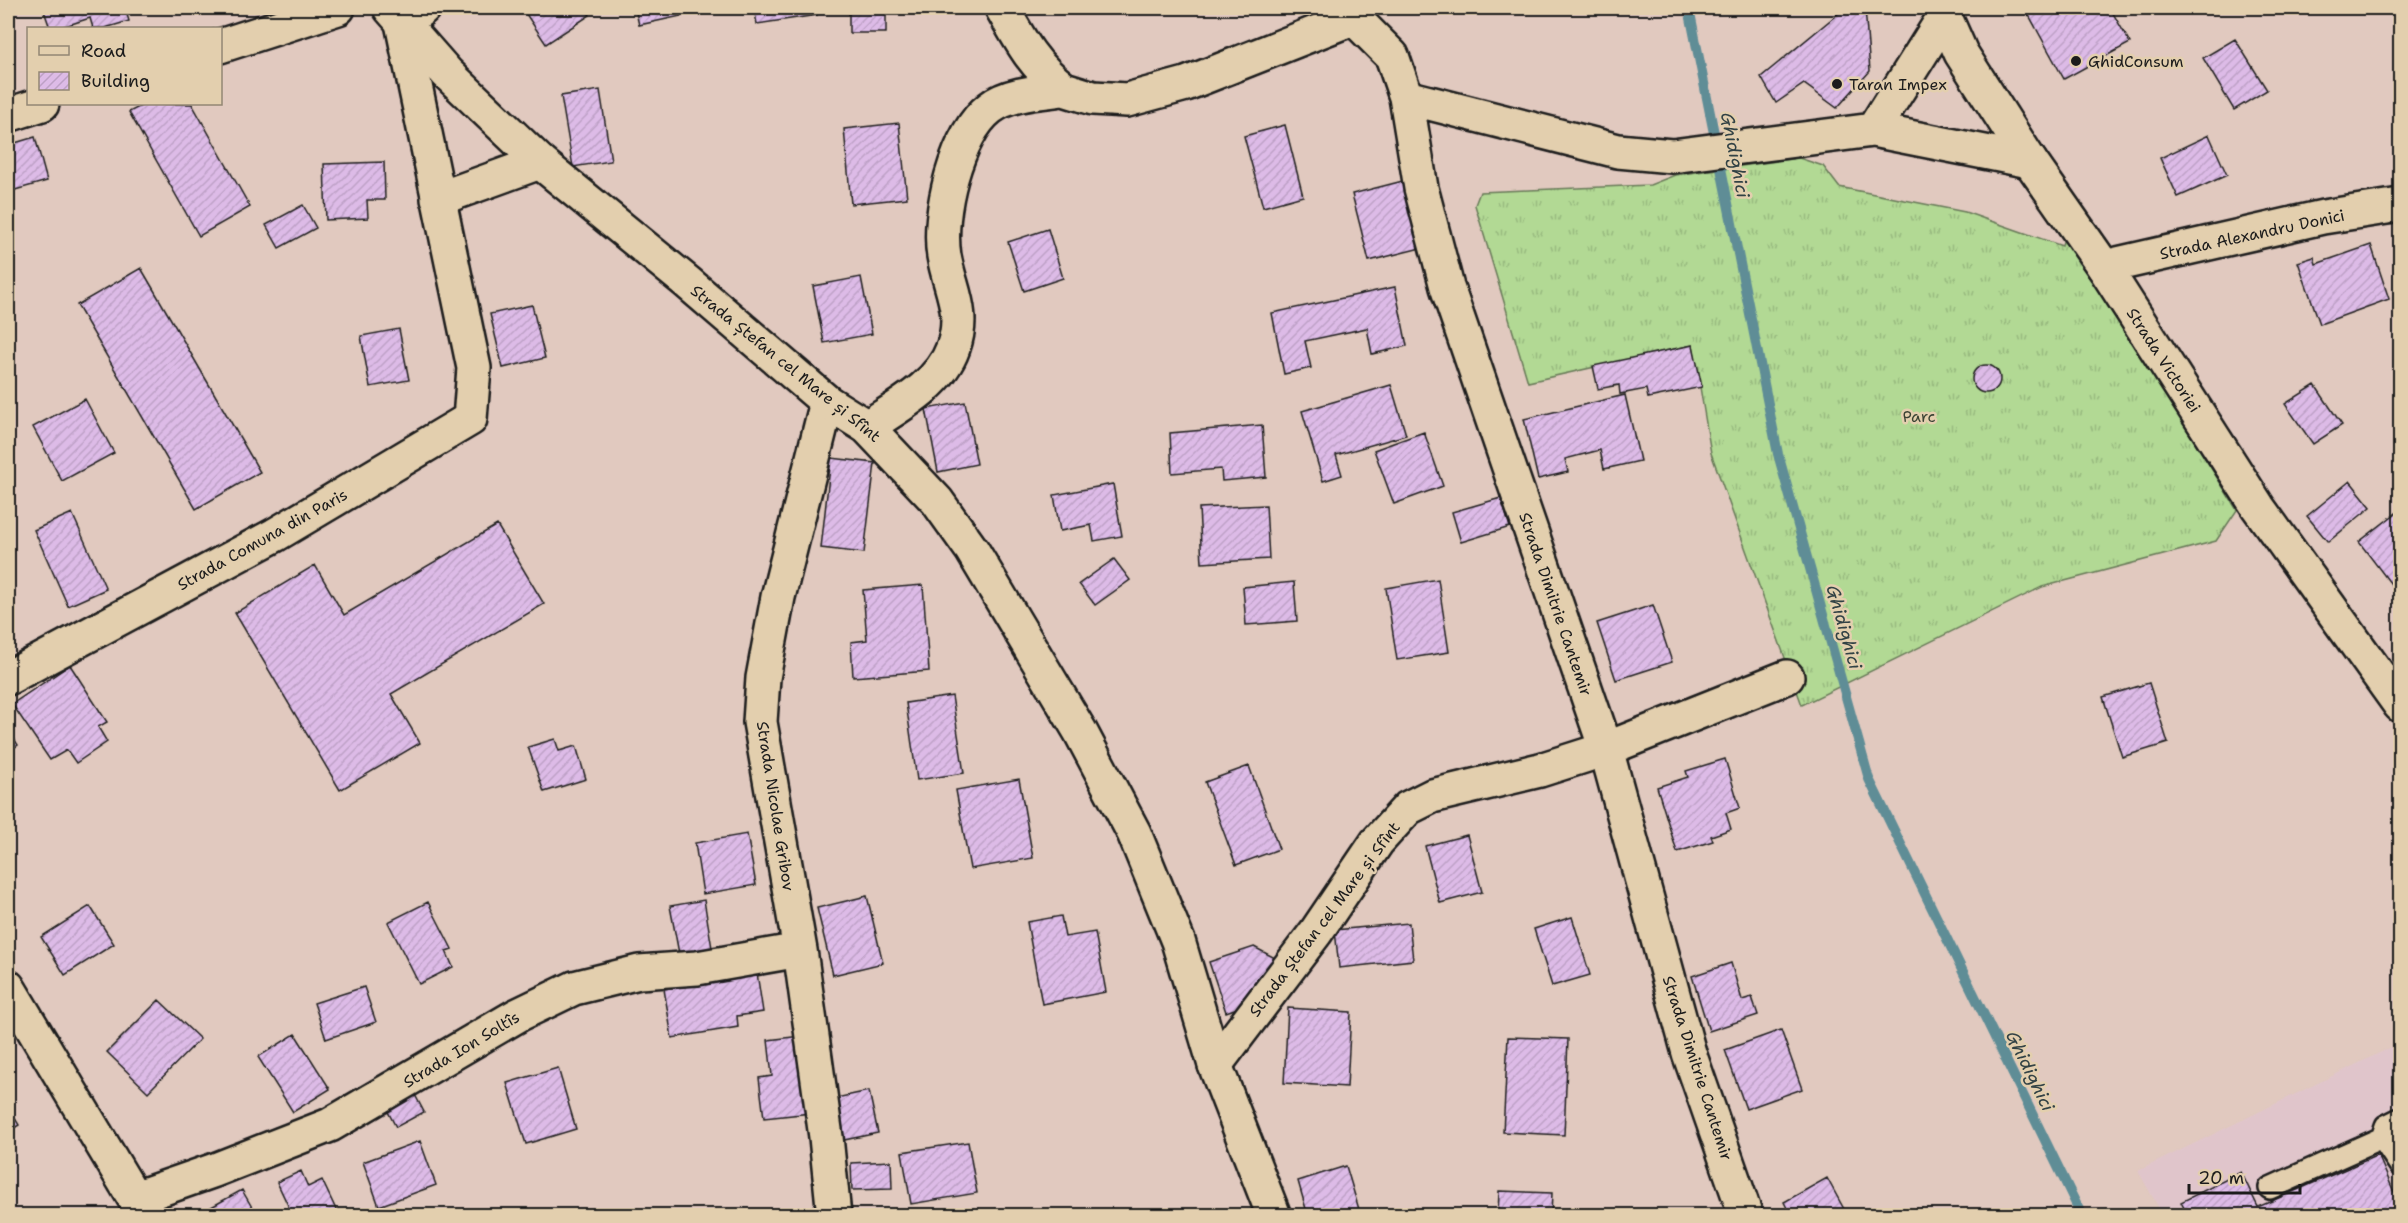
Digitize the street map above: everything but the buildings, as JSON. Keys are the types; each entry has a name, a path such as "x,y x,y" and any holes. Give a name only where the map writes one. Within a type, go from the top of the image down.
{"street":[{"path":"222,45 338,8"},
{"path":"1002,8 1026,53 1043,73 1064,88 1093,98 1126,100 1185,84 1348,13"},
{"path":"1873,130 1942,12"},
{"name":"Strada Victoriei","path":"1942,12 1961,53 2030,161 2104,267 2258,507 2400,705"},
{"name":"Strada Ștefan cel Mare și Sfînt","path":"405,13 447,73 540,162 678,275 827,402 867,427 937,501 972,550 1080,731 1134,833 1178,941 1215,1065 1274,1215"},
{"name":"Strada Ștefan cel Mare și Sfînt","path":"405,13 438,199 474,368"},
{"name":"Strada Dimitrie Cantemir","path":"1348,13 1392,56 1406,97 1421,188 1448,288 1606,749 1689,1053 1746,1215"},
{"path":"867,427 918,393 938,373 953,350 959,321 959,305 951,285 944,253 943,228 947,199 971,127 991,107 1021,96 1064,88"},
{"path":"1406,97 1618,151 1672,156 1873,130 2030,161"},
{"path":"8,115 39,105"},
{"path":"438,199 540,162"},
{"name":"Strada Alexandru Donici","path":"2104,267 2323,217 2400,205"},
{"name":"Strada Comuna din Paris","path":"8,678 276,535 470,419 474,368"},
{"name":"Strada Nicolae Gribov","path":"827,402 778,597 763,678 760,722 766,768 800,950 826,1137 834,1215"},
{"name":"Strada Ștefan cel Mare și Sfînt","path":"1215,1065 1316,932 1377,842 1408,808 1432,796 1540,770 1606,749 1787,677"},
{"name":"Strada Ion Soltîs","path":"140,1207 215,1170 330,1125 518,1015 574,988 639,972 697,968 800,950"},
{"path":"8,987 140,1207"}],"lane":[{"path":"2270,1188 2382,1138 2386,1126 2400,1119"},
{"path":"2382,1138 2400,1165"}],"shaded area":[{"path":"2400,1043 2400,1215 2163,1215 2138,1171"}],"green space":[{"name":"Parc","path":"1799,158 1823,166 1839,187 1965,212 2062,246 2065,232 2237,510 2216,541 2042,587 1802,705 1711,453 1693,345 1528,382 1475,205 1480,192 1650,185 1675,175"}],"waterway":[{"name":"Ghidighici","path":"1689,8 1778,454 1869,779 2082,1216"}],"place":[{"name":"GhidConsum","path":"2076,61"},
{"name":"Taran Impex","path":"1837,84"}]}
